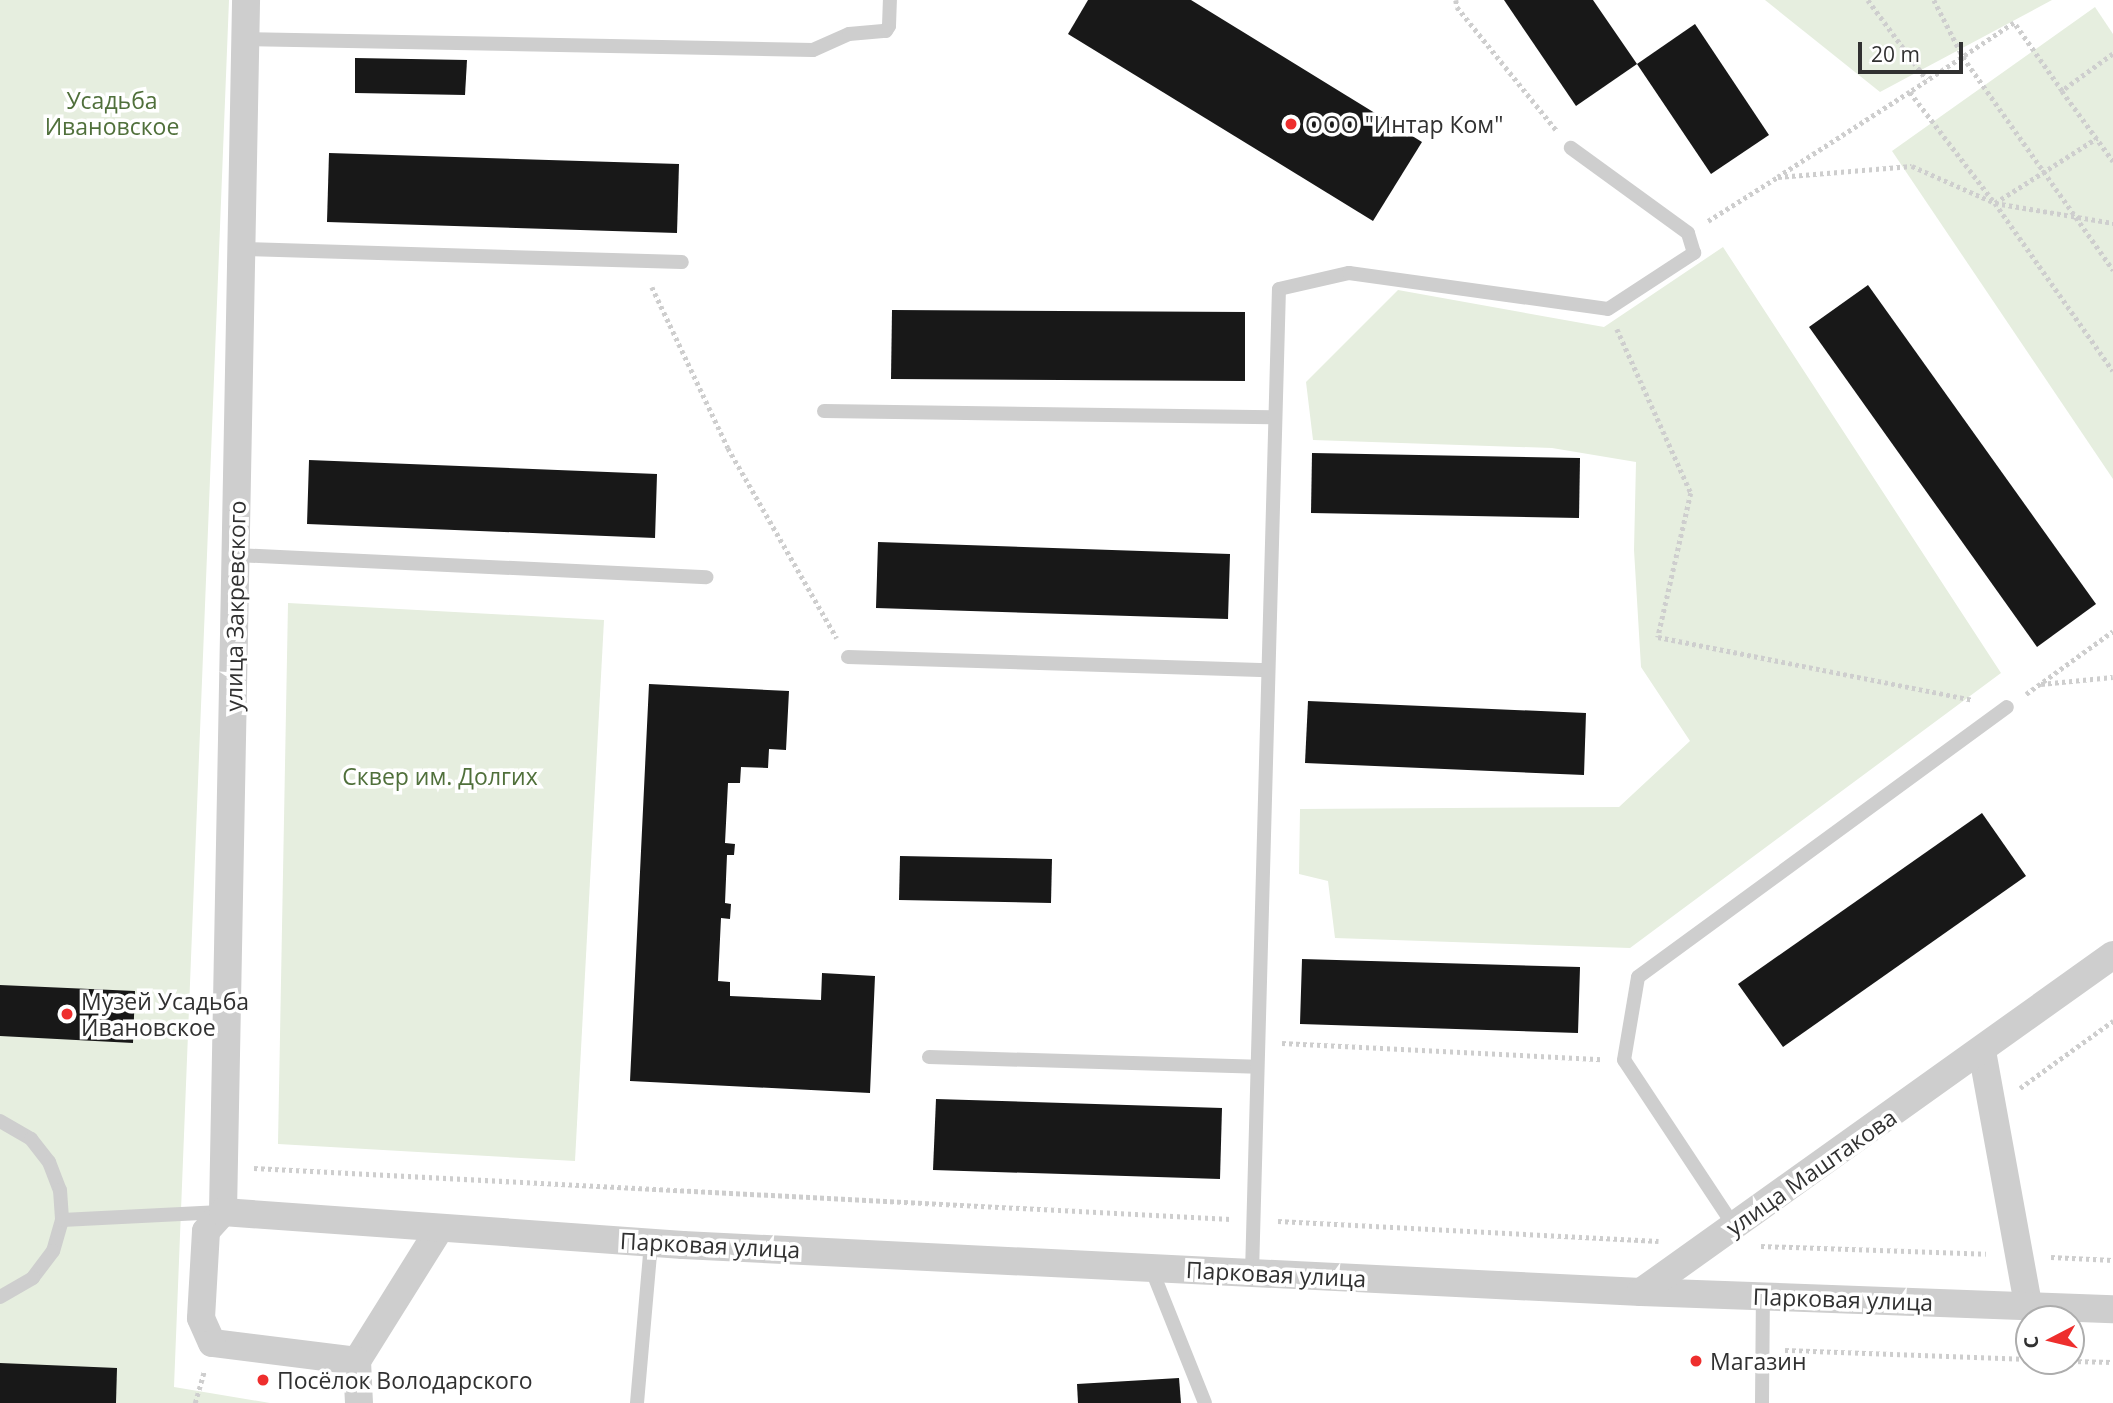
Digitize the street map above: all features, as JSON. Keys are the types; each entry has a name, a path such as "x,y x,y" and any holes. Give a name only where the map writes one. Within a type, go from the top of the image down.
{"street":[{"name":"улица Закревского","path":"223,1212 246,0"},
{"name":"улица Маштакова","path":"1641,1292 2113,955"},
{"path":"1982,1051 2028,1305"},
{"path":"223,1212 206,1231 201,1318 212,1343 357,1361"},
{"name":"Парковая улица","path":"223,1212 652,1242 1152,1268 1641,1292 2028,1305"},
{"path":"359,1403 357,1361 440,1228"},
{"name":"Парковая улица","path":"2085,1308 2113,1309"}],"lane":[{"path":"246,38 813,50 849,34 886,31 889,26 890,0"},
{"path":"1252,1273 1279,289 1349,273 1608,309 1694,253 1688,233 1571,148"},
{"path":"242,249 682,262"},
{"path":"824,411 1275,417"},
{"path":"236,555 706,577"},
{"path":"848,657 1268,670"},
{"path":"1734,1226 1624,1060 1638,977 2007,707"},
{"path":"929,1057 1256,1067"},
{"path":"0,1121 31,1139 49,1162 60,1190 62,1220 52,1251 33,1278 0,1297"},
{"path":"62,1220 223,1212"},
{"path":"637,1403 652,1242"},
{"path":"1152,1268 1205,1403"},
{"path":"1762,1403 1763,1296"}],"path":[{"path":"1456,0 1457,7 1571,148"},
{"path":"1868,0 1927,80"},
{"path":"1934,0 1963,57 2113,270"},
{"path":"1688,233 2014,23 2113,161"},
{"path":"2062,91 2113,54"},
{"path":"1910,92 1995,203 2113,371"},
{"path":"1995,203 2097,138"},
{"path":"1778,177 1912,166 1995,203 2113,223"},
{"path":"641,261 728,448 848,657"},
{"path":"1608,309 1691,493 1658,637 2007,707"},
{"path":"2113,631 2040,684 2113,677"},
{"path":"2016,1090 2113,1021"},
{"path":"1258,1042 1624,1060"},
{"path":"225,1167 1710,1244 2113,1260"},
{"path":"1763,1349 2015,1358"},
{"path":"2085,1361 2113,1362"}],"green space":[{"name":"Усадьба Ивановское","path":"0,0 229,0 174,1387 270,1403 0,1403"},
{"path":"1765,0 2052,0 1880,92"},
{"path":"2095,7 2113,34 2113,479 1892,151"},
{"path":"1723,247 2001,673 1630,948 1335,938 1328,881 1299,874 1300,809 1619,807 1690,741 1641,667 1634,550 1636,462 1552,448 1313,440 1306,382 1398,290 1604,327"},
{"name":"Сквер им. Долгих","path":"288,603 604,620 575,1161 278,1144"}],"building":[{"path":"1088,0 1191,0 1422,142 1373,221 1068,34"},
{"path":"1504,0 1593,0 1637,64 1576,106"},
{"path":"1695,24 1769,135 1711,174 1637,64"},
{"path":"355,58 467,60 465,95 355,93"},
{"path":"329,153 679,164 677,233 327,222"},
{"path":"1868,285 2096,604 2037,647 1809,327"},
{"path":"892,310 1245,312 1245,381 891,379"},
{"path":"1312,453 1580,458 1579,518 1311,513"},
{"path":"309,460 657,474 655,538 307,524"},
{"path":"878,542 1230,554 1228,619 876,608"},
{"path":"649,684 789,691 786,750 769,749 768,768 741,767 740,783 728,783 725,843 735,844 734,855 727,855 725,903 731,904 730,919 721,918 718,981 730,982 730,996 821,1000 822,973 875,976 870,1093 630,1081"},
{"path":"1308,701 1586,713 1584,775 1305,763"},
{"path":"1982,813 2026,876 1783,1047 1738,984"},
{"path":"900,856 1052,859 1051,903 899,900"},
{"path":"1302,959 1580,967 1578,1033 1300,1024"},
{"name":"Музей Усадьба Ивановское","path":"0,985 135,991 133,1043 0,1036"},
{"path":"936,1099 1222,1108 1220,1179 933,1170"},
{"path":"0,1363 117,1368 116,1403 0,1403"},
{"path":"1179,1378 1181,1403 1078,1403 1077,1384"}],"place":[{"name":"ООО \"Интар Ком\"","path":"1291,124"},
{"name":"Музей Усадьба Ивановское","path":"67,1014"},
{"name":"Магазин","path":"1696,1361"},
{"name":"Посёлок Володарского","path":"263,1380"}]}
